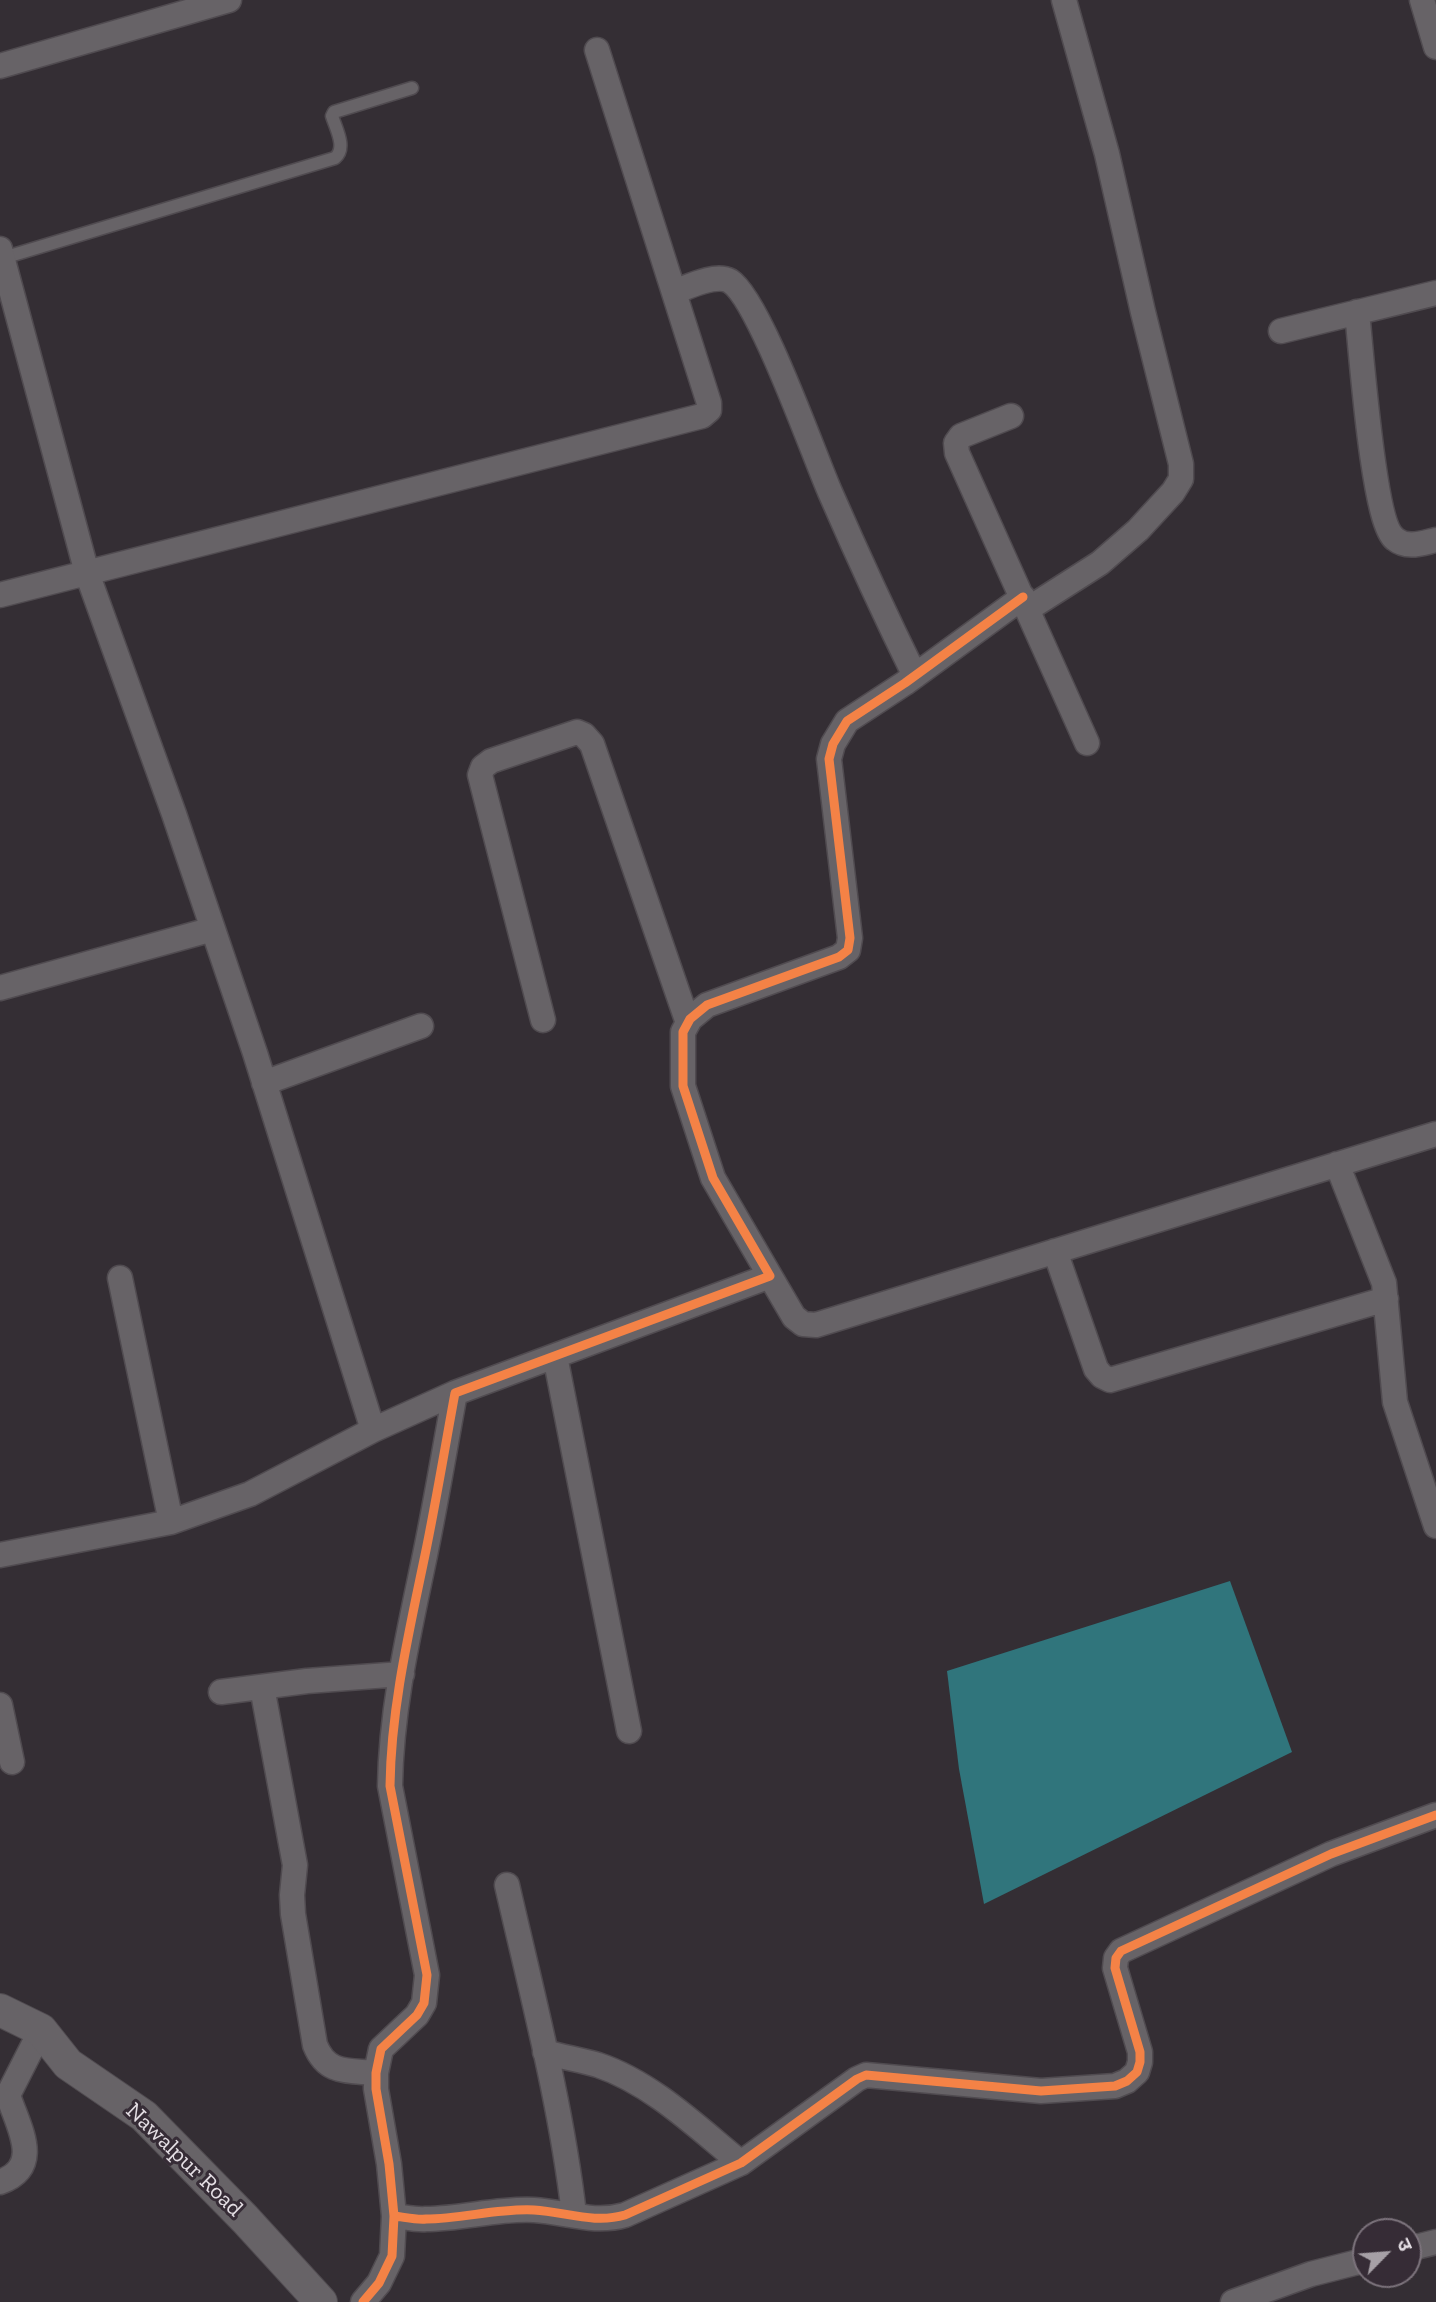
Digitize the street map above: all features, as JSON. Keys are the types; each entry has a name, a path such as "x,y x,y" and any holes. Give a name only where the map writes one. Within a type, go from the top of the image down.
{"street":[{"path":"0,66 229,0"},
{"path":"1064,0 1107,154 1181,464 1181,479 1173,492 1138,530 1100,563 1025,603 847,721 839,731 829,759 850,938 848,950 839,957 707,1005 688,1023 683,1032 683,1086 687,1099 713,1178 794,1318 803,1324 816,1325 1436,1134"},
{"path":"1422,0 1436,47"},
{"path":"0,595 702,416 709,410 597,50"},
{"path":"1,253 12,340 87,573 213,929 373,1430"},
{"path":"674,292 715,279 725,279 739,290 767,338 830,491 915,676"},
{"path":"1281,331 1436,293"},
{"path":"1357,312 1370,442 1384,523 1391,536 1409,545 1436,540"},
{"path":"1011,416 961,436 956,443 957,453 1087,744"},
{"path":"543,1020 480,775 483,767 491,761 577,732 592,744 688,1023"},
{"path":"0,988 213,929"},
{"path":"264,1083 421,1027"},
{"path":"1337,1164 1384,1283 1395,1402 1426,1466 1436,1526"},
{"path":"1055,1251 1096,1369 1102,1377 1110,1380 1386,1299"},
{"path":"0,1555 171,1522 250,1494 373,1430 455,1393 771,1276"},
{"path":"120,1278 171,1522"},
{"path":"555,1356 629,1731"},
{"path":"363,2302 379,2283 392,2256 394,2216 389,2164 376,2090 376,2073 381,2049 417,2015 424,2003 427,1988 390,1786 394,1712 455,1393"},
{"path":"221,1692 402,1674"},
{"path":"262,1687 295,1865 293,1914 315,2045 320,2058 332,2068 376,2073"},
{"path":"0,1705 12,1762"},
{"path":"394,2216 425,2220 497,2211 533,2210 574,2214 594,2220 625,2215 741,2163 866,2075 1041,2091 1115,2086 1127,2081 1137,2072 1140,2062 1140,2052 1115,1968 1116,1958 1121,1951 1331,1854 1436,1815"},
{"path":"507,1885 568,2162 574,2214"},
{"name":"Nawalpur Road","path":"0,2010 41,2030 68,2064 144,2116 245,2219 321,2302"},
{"path":"0,2182 18,2173 26,2160 24,2144 9,2095 41,2030"},
{"path":"545,2052 598,2065 624,2077 663,2101 741,2163"},
{"path":"1233,2302 1311,2274 1352,2264"}],"lane":[{"path":"1,253 335,158 342,148 332,116 334,112 412,88"}],"water":[{"path":"1230,1581 1292,1752 984,1904 959,1769 947,1671"}],"cycle path":[{"path":"363,2302 379,2283 392,2256 394,2216 376,2073 381,2049 417,2015 424,2003 427,1975 390,1786 391,1757 402,1670 455,1393 770,1276 713,1178 683,1086 683,1032 690,1019 707,1005 839,957 848,950 850,938 829,759 833,744 847,721 905,683 1023,597"},
{"path":"394,2216 440,2219 520,2210 591,2218 625,2215 741,2163 866,2075 1041,2091 1115,2086 1127,2081 1137,2072 1140,2062 1140,2052 1115,1968 1116,1958 1121,1951 1331,1854 1436,1815"}]}
